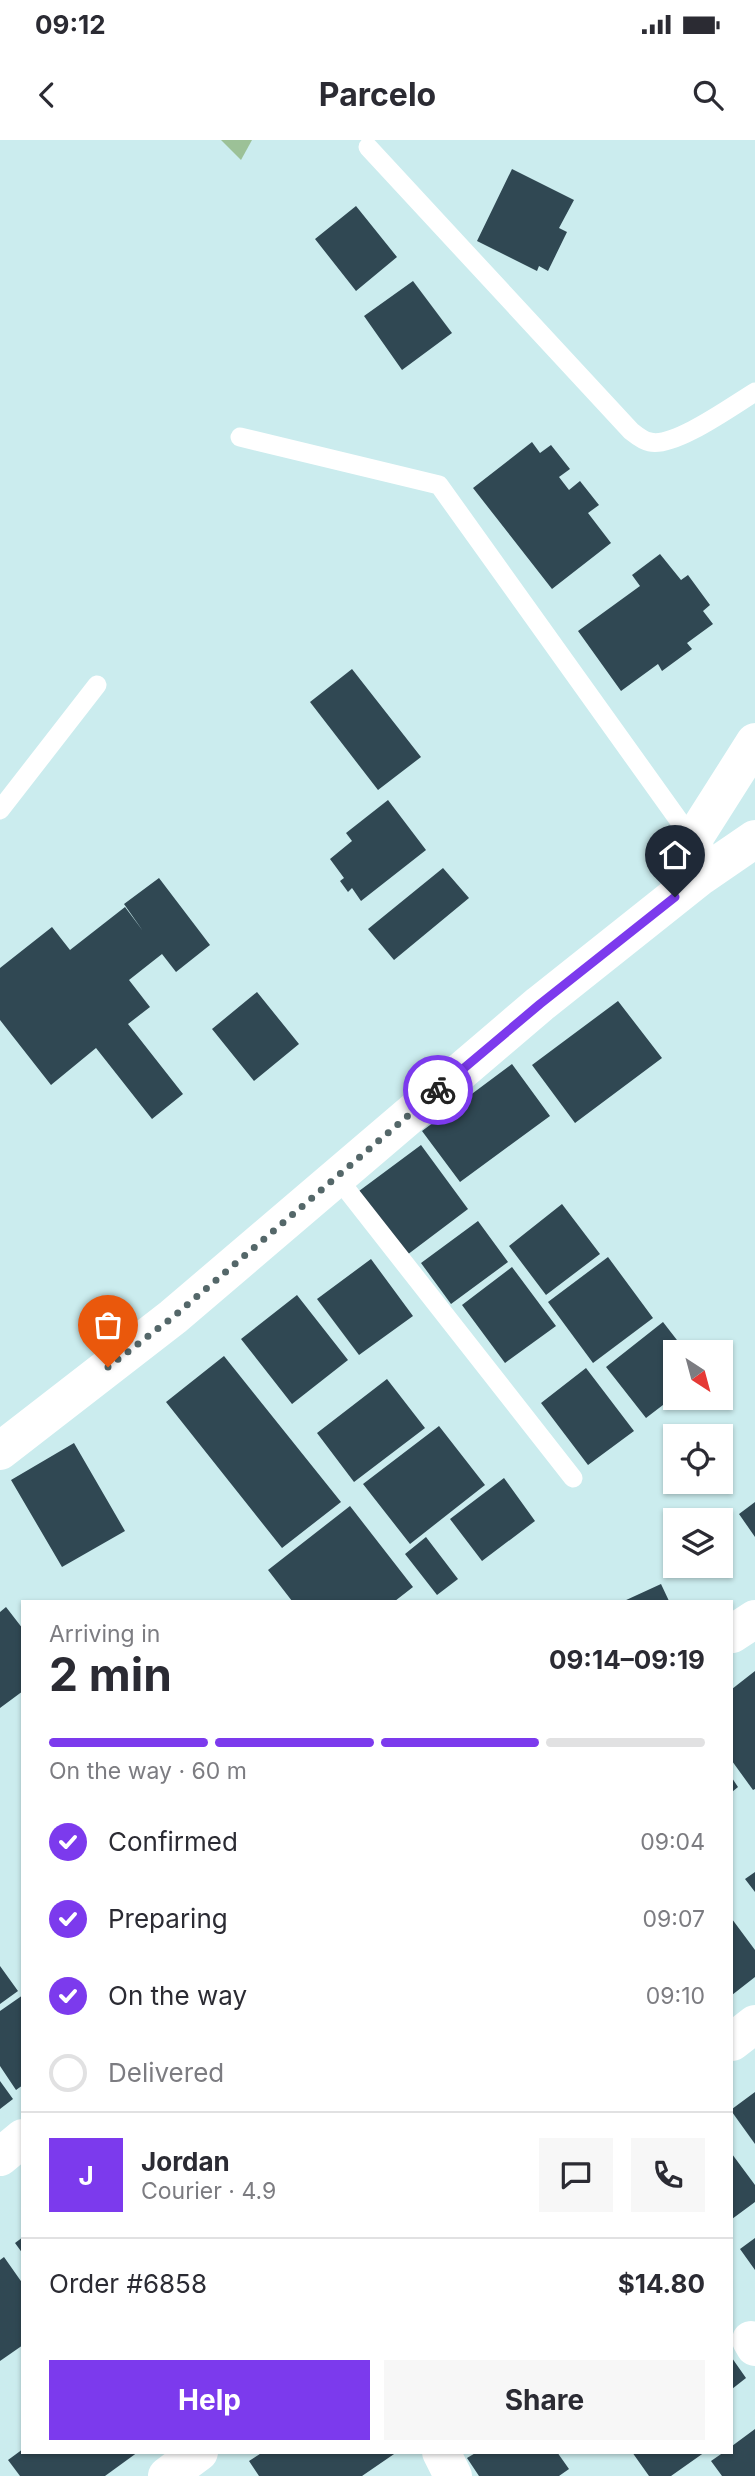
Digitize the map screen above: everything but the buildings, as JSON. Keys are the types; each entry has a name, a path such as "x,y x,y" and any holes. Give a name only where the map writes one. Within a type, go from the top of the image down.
{"street":[{"path":"701,876 691,855 696,835 755,743"},
{"path":"0,1451 173,1317 540,1004 701,876 755,839"},
{"path":"733,1633 755,1619"},
{"path":"733,2041 755,2024"},
{"path":"0,2157 21,2140"},
{"path":"167,2476 196,2454"},
{"path":"442,2454 453,2476"}],"lane":[{"path":"368,147 631,431 643,440 650,443 663,442 680,437 755,392"},
{"path":"240,438 439,485 685,829 696,835"},
{"path":"0,810 97,685"},
{"path":"336,1176 573,1478"}],"green space":[{"path":"221,140 252,140 241,160"}],"way so far":[{"path":"108,1367 173,1317 438,1090"}],"route":[{"path":"438,1090 540,1004 675,897"}]}
